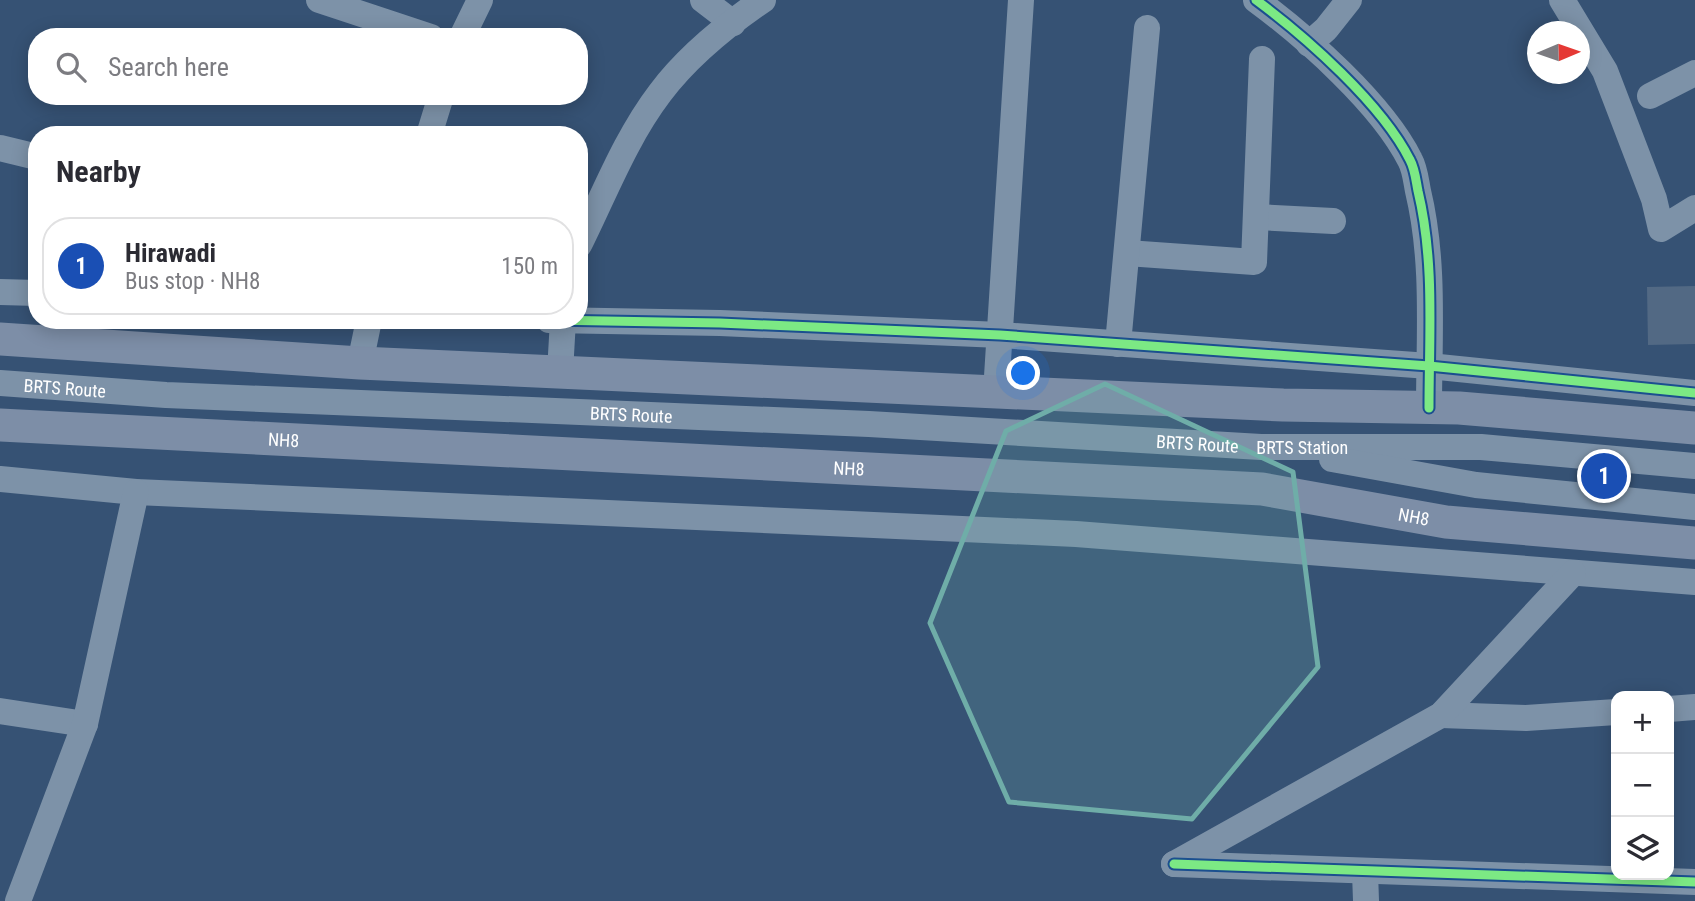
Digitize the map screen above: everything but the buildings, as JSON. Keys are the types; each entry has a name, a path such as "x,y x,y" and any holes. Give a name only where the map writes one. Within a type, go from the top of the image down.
{"main road":[{"path":"0,340 360,363 1283,405 1429,408 1695,428"},
{"name":"NH8","path":"0,425 1262,489 1446,522 1695,543"}],"street":[{"path":"319,0 404,28"},
{"path":"467,28 480,0"},
{"path":"703,0 733,23"},
{"path":"588,226 631,138 660,93 702,47 763,0"},
{"path":"996,392 1021,0"},
{"path":"1256,0 1309,44 1377,110 1411,161 1424,218 1431,280 1429,408"},
{"path":"1309,44 1326,29 1349,0"},
{"path":"1562,0 1605,71 1654,199 1661,229 1695,208"},
{"path":"1118,344 1147,28"},
{"path":"1126,253 1254,262 1262,59"},
{"path":"1650,96 1695,72"},
{"path":"432,126 438,105"},
{"path":"0,149 28,155"},
{"path":"1256,217 1333,222"},
{"path":"0,292 28,293"},
{"path":"588,321 720,323 1000,335 1429,366 1695,393"},
{"path":"360,363 367,329"},
{"path":"560,372 563,329"},
{"name":"BRTS Route","path":"0,383 207,397 869,424 1261,447"},
{"name":"BRTS Station","path":"1261,447 1481,447 1695,466"},
{"name":"BRTS Station","path":"1261,447 1476,485 1695,507"},
{"path":"0,479 136,492 1076,534 1695,582"},
{"path":"18,901 85,724 136,492"},
{"path":"1573,573 1441,715 1174,864 1365,872 1582,890 1695,882"},
{"path":"1674,709 1695,708"},
{"path":"0,711 85,724"},
{"path":"1441,715 1526,718 1611,712"},
{"path":"1365,872 1366,901"}],"highlighted area":[{"path":"1105,384 1293,472 1318,667 1192,819 1009,802 930,623 1006,431"}],"cycle path":[{"path":"1256,0 1319,52 1362,95 1397,139 1412,164 1423,218 1429,272 1429,408"},
{"path":"588,321 720,323 1000,335 1429,366 1695,393"},
{"path":"1174,864 1695,882"}],"place":[{"name":"Hirawadi","path":"1604,476"}]}
